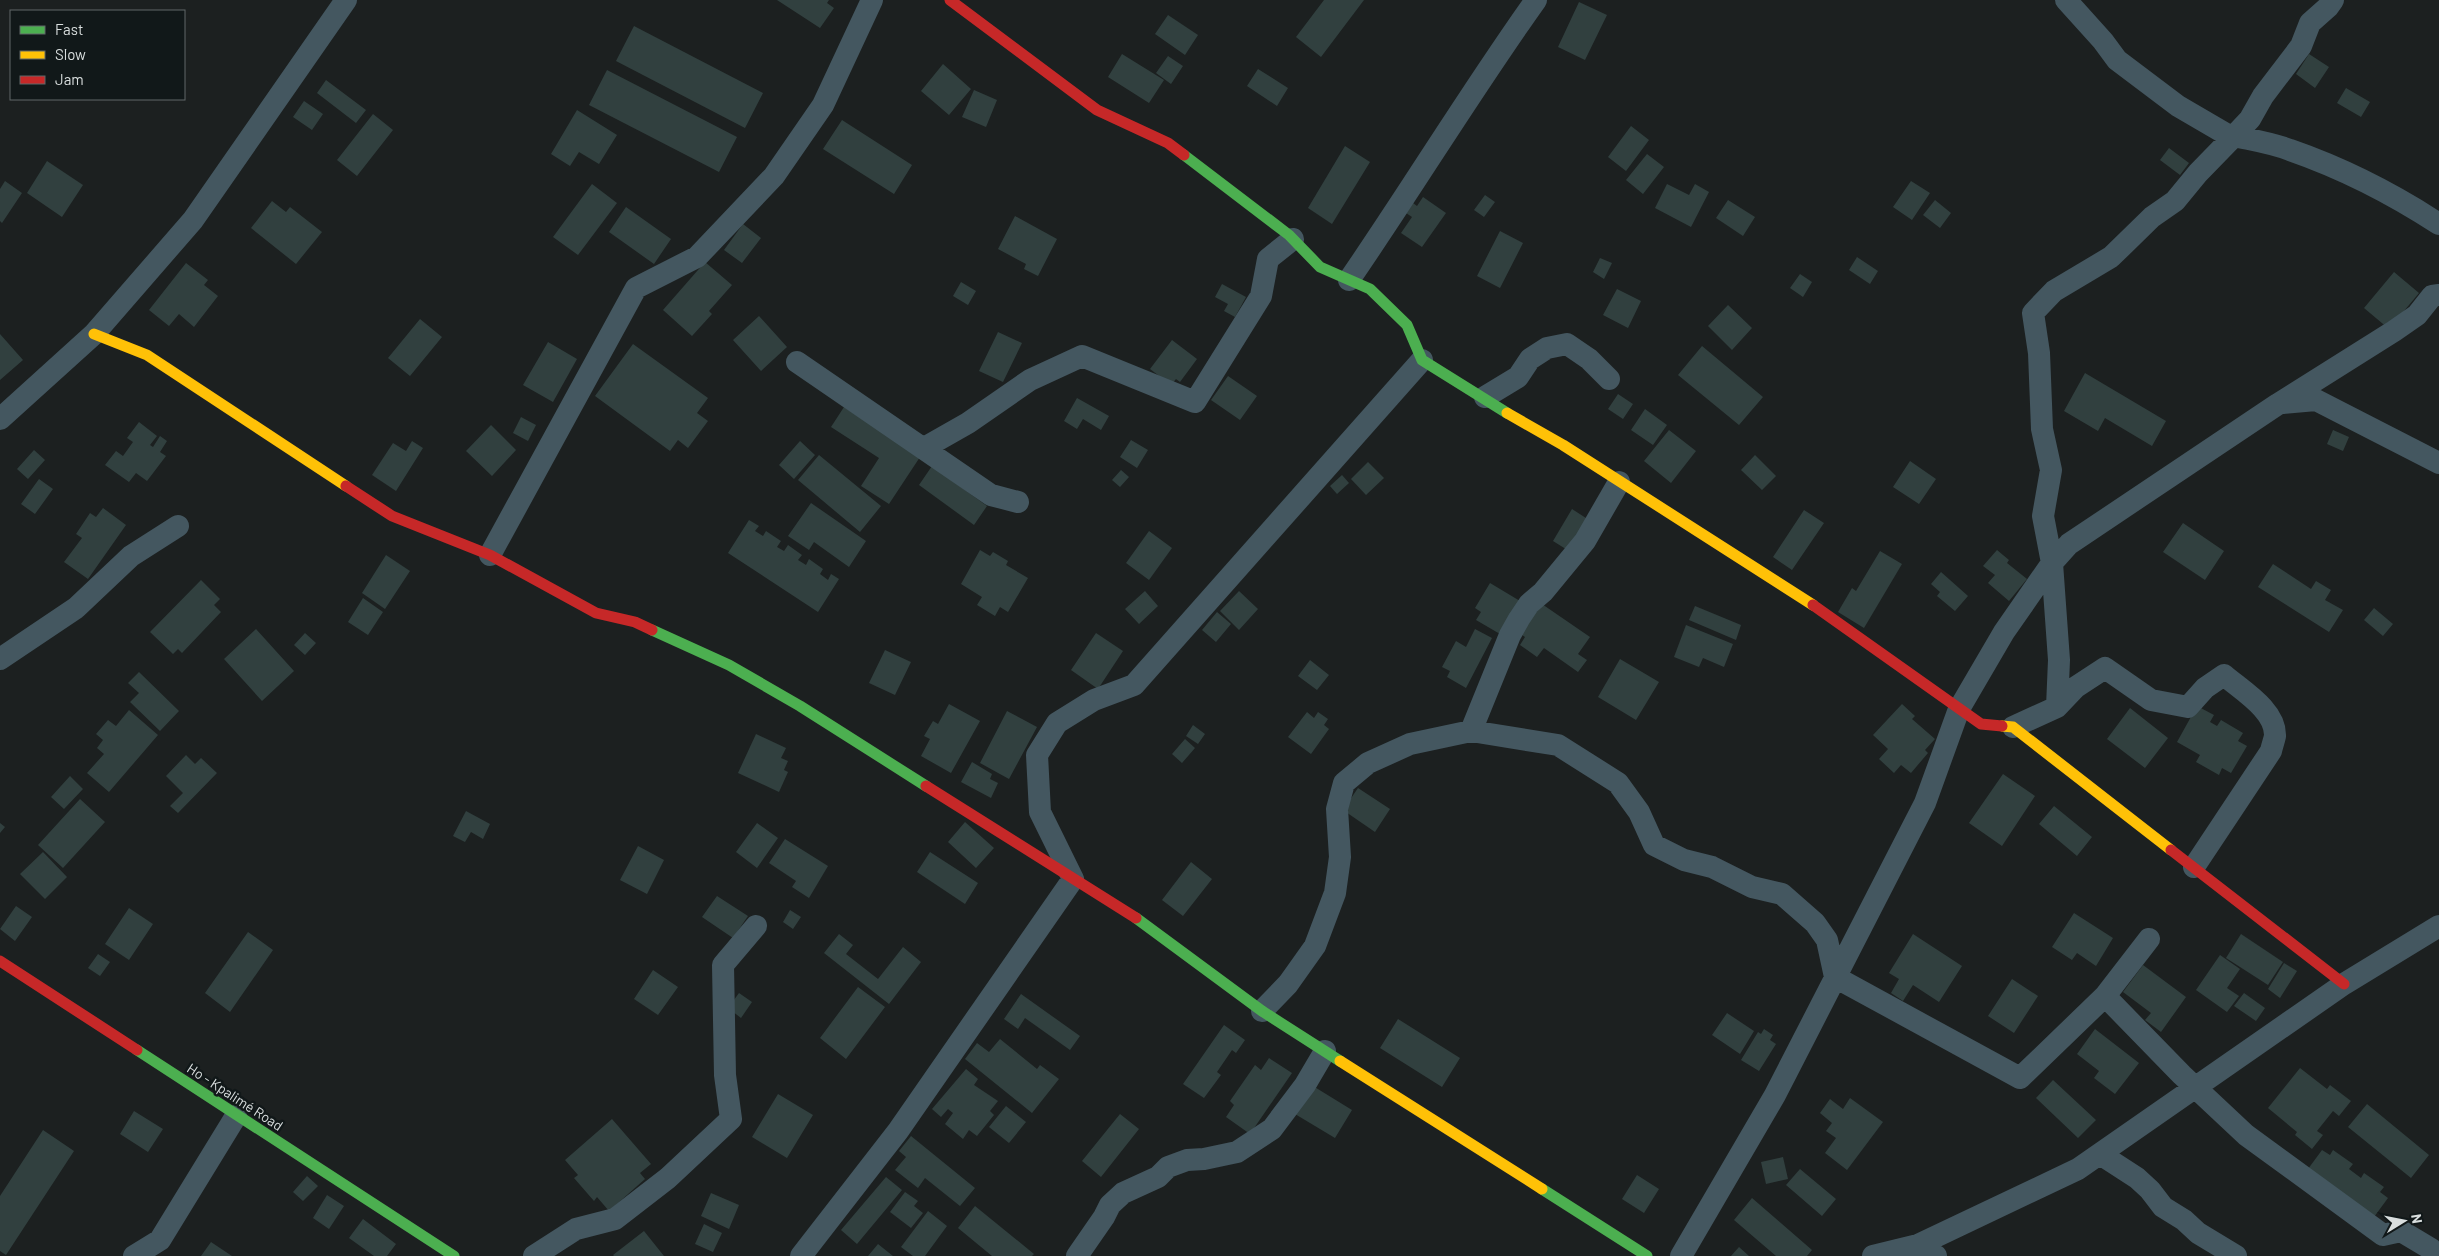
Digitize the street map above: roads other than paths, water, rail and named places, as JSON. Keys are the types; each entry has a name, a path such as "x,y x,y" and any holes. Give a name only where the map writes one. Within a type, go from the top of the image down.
{"street":[{"path":"0,419 94,334 193,220 346,0"},
{"path":"490,555 636,288 697,257 774,176 823,105 872,0"},
{"path":"950,0 1097,110 1168,143 1293,239 1320,267 1370,289 1407,325 1422,360 1485,397 1804,598 1981,724 2013,727 2057,707 2076,687 2105,668 2151,700 2188,707 2204,688 2224,675 2263,709 2272,721 2275,736 2270,751 2194,868"},
{"path":"1349,280 1409,193 1500,50 1536,0"},
{"path":"2066,0 2103,41 2117,60 2178,106 2226,134 2290,150 2332,167 2404,201 2439,224"},
{"path":"2057,707 2059,660 2052,563 2043,516 2051,470 2042,429 2039,353 2033,313 2054,291 2111,257 2152,217 2175,202 2198,173 2250,119 2263,96 2301,46 2310,23 2333,0"},
{"path":"924,448 968,423 1030,380 1082,356 1195,402 1261,296 1268,259 1293,239"},
{"path":"1681,1256 1775,1095 1925,803 1959,709 2004,632 2052,563 2069,544 2278,404 2394,331 2417,315 2432,296 2439,294"},
{"path":"94,334 147,355 392,516 490,555 596,613 635,622 729,665 800,706 1152,928 1262,1010 1647,1256"},
{"path":"1485,397 1518,377 1530,359 1546,348 1567,344 1590,360 1610,379"},
{"path":"1073,879 1040,812 1037,755 1056,723 1094,700 1134,685 1422,360"},
{"path":"797,362 991,495 1018,502"},
{"path":"2278,404 2316,400 2439,463"},
{"path":"1471,731 1510,635 1519,619 1529,604 1543,592 1586,541 1619,482"},
{"path":"0,659 76,608 132,556 178,526"},
{"path":"2013,727 2344,984"},
{"path":"1262,1010 1288,984 1315,946 1334,892 1340,857 1337,809 1344,783 1368,762 1410,744 1471,731 1558,745 1618,782 1639,812 1654,845 1684,860 1712,867 1752,886 1782,894 1815,923 1827,940 1835,976 2020,1078 2105,996 2149,939"},
{"path":"801,1256 898,1131 1073,879"},
{"path":"534,1256 576,1229 615,1219 668,1178 732,1119 725,1075 723,965 756,926"},
{"path":"1873,1256 1927,1250 2078,1169 2344,984 2439,926"},
{"name":"Ho - Kpalimé Road","path":"0,961 454,1256"},
{"path":"2105,996 2196,1088 2246,1134 2383,1235 2401,1231 2438,1256"},
{"path":"1077,1256 1110,1205 1123,1194 1158,1177 1168,1167 1187,1160 1204,1160 1237,1152 1272,1129 1305,1085 1325,1051"},
{"path":"134,1256 160,1240 236,1116"},
{"path":"2100,1154 2137,1178 2150,1190 2163,1207 2184,1220 2198,1233 2236,1256"}]}
